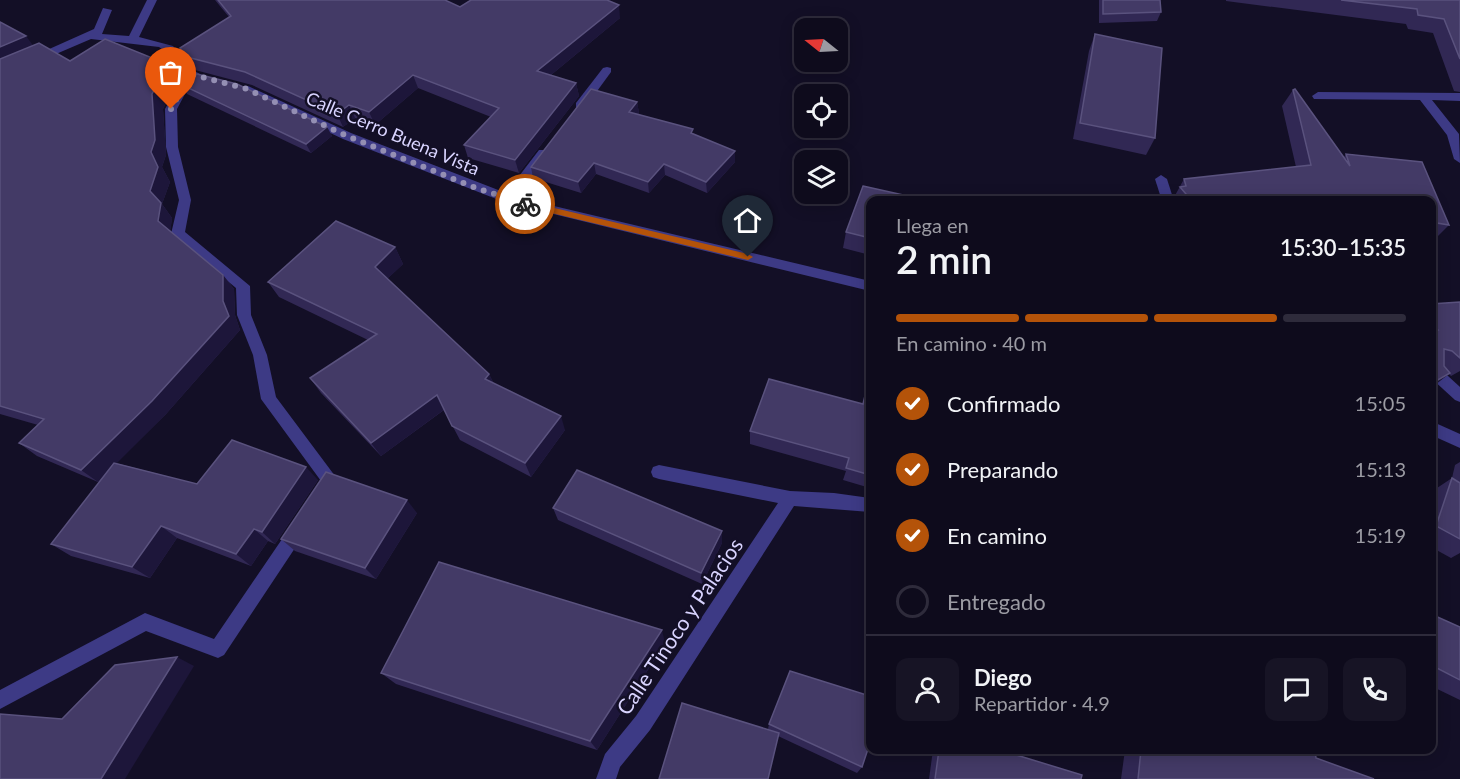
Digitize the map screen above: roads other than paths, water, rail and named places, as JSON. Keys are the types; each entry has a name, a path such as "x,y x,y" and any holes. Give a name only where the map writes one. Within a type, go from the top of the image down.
{"street":[{"path":"133,39 153,0"},
{"path":"0,75 99,31 107,10"},
{"path":"90,36 133,39 168,48 190,74 213,80"},
{"path":"572,116 607,70"},
{"path":"190,74 171,109 172,147 184,200 178,234 243,286 244,315 260,355 269,399 330,480 318,500"},
{"name":"Calle Cerro Buena Vista","path":"235,86 298,112 347,136 508,199 866,285"},
{"path":"1318,96 1460,97"},
{"path":"1426,97 1426,102 1453,134 1460,159"},
{"path":"508,199 551,144"},
{"path":"1161,179 1166,196"},
{"path":"1436,374 1460,396"},
{"path":"1436,430 1460,441"},
{"path":"659,472 790,498 866,504"},
{"name":"Calle Tinoco y Palacios","path":"606,779 612,761 643,723 790,498"},
{"path":"0,700 146,622 218,649 305,519"}]}
